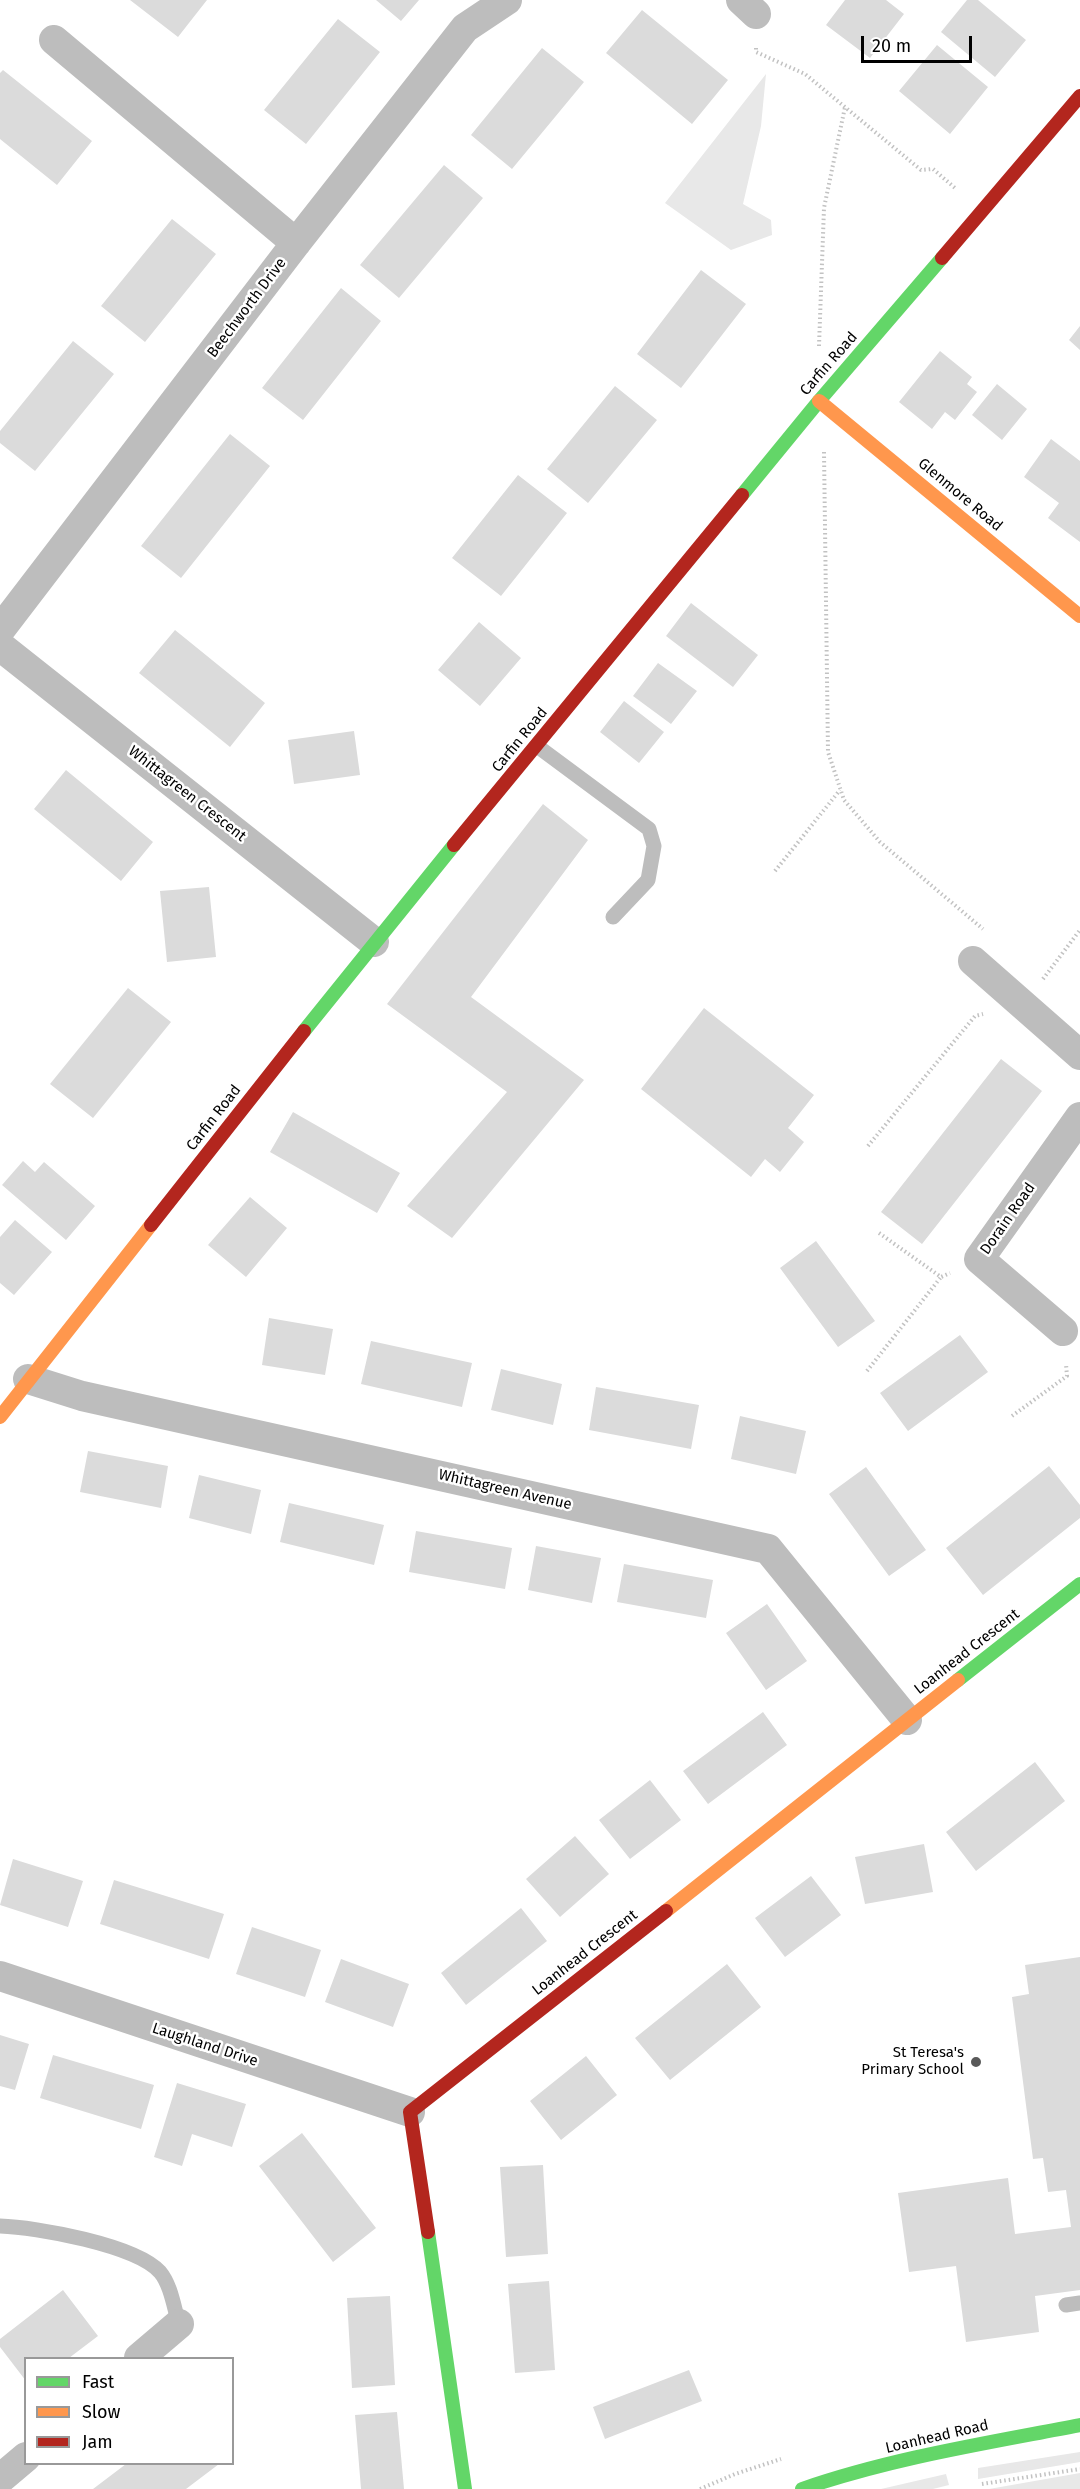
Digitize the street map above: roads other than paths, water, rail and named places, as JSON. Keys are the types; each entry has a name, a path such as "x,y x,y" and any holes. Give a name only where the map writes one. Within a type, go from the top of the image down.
{"street":[{"name":"Beechworth Drive","path":"0,630 296,243 465,28 507,0"},
{"path":"54,40 296,243"},
{"name":"Carfin Road","path":"0,1417 375,942 819,401 1080,96"},
{"name":"Glenmore Road","path":"819,401 1080,616"},
{"name":"Whittagreen Crescent","path":"0,646 375,942"},
{"path":"973,961 1080,1055"},
{"name":"Dorain Road","path":"1064,1331 979,1259 1080,1117"},
{"name":"Whittagreen Avenue","path":"28,1379 82,1396 768,1549 907,1720"},
{"name":"Loanhead Crescent","path":"410,2112 1080,1584"},
{"name":"Laughland Drive","path":"0,1976 410,2112"},
{"path":"410,2112 465,2489"},
{"path":"140,2357 179,2324"},
{"name":"Loanhead Road","path":"802,2489 831,2479 948,2451 1080,2425"},
{"path":"0,2479 24,2459"}],"lane":[{"path":"537,746 649,829 654,846 648,880 613,916"},
{"path":"0,2226 54,2231 137,2256 158,2270 165,2280 179,2324"}],"place":[{"name":"St Teresa's Primary School","path":"976,2062"}]}
